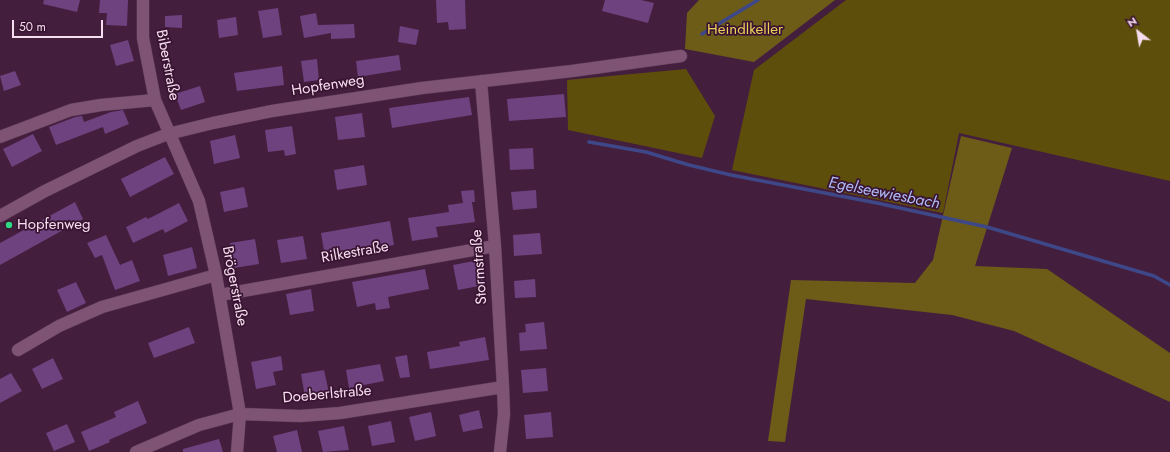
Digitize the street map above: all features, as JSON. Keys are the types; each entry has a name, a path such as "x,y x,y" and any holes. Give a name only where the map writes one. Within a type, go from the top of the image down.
{"street":[{"name":"Biberstraße","path":"143,0 143,38 155,100 168,134"},
{"name":"Hopfenweg","path":"0,216 45,191 137,146 168,134 272,111 481,81 681,56"},
{"name":"Stormstraße","path":"481,81 495,246 503,386 504,414 500,452"},
{"path":"0,137 71,110 101,105 155,100"},
{"name":"Brögerstraße","path":"168,134 199,201 216,275 240,414 237,452"},
{"name":"Rilkestraße","path":"220,295 495,246"},
{"path":"18,350 59,326 102,307 216,275"},
{"name":"Doeberlstraße","path":"136,452 198,425 240,414 300,416 340,413 503,386"}],"shaded area":[{"path":"846,0 1170,0 1170,181 959,133 943,213 732,170 754,70"},
{"path":"686,69 715,116 702,158 568,130 567,80"}],"green space":[{"name":"Heindlkeller","path":"699,0 835,0 754,62 685,49 687,13"},
{"path":"961,136 1012,148 975,266 1047,269 1170,353 1170,402 1014,331 952,315 806,299 785,442 768,441 791,280 915,283 933,260"}],"building":[{"path":"44,0 80,0 77,12 43,4"},
{"path":"100,0 128,0 127,26 106,25 107,13 99,13"},
{"path":"436,0 465,0 466,29 449,30 448,22 437,23"},
{"path":"605,0 641,0 654,3 648,23 602,11"},
{"path":"278,8 282,35 263,38 258,11"},
{"path":"316,13 318,25 354,24 355,38 331,39 331,33 304,38 300,16"},
{"path":"182,15 182,28 165,27 165,16"},
{"path":"236,17 238,35 219,38 217,20"},
{"path":"400,26 419,30 416,45 398,42"},
{"path":"128,40 134,61 116,66 110,45"},
{"path":"399,55 401,70 358,77 356,61"},
{"path":"317,59 319,80 304,82 301,61"},
{"path":"282,66 284,85 237,91 234,73"},
{"path":"15,71 21,85 4,91 0,76"},
{"path":"200,86 205,102 181,110 175,94"},
{"path":"564,94 566,117 509,121 507,99"},
{"path":"469,97 472,115 392,128 389,108"},
{"path":"123,110 129,124 105,134 103,127 56,145 49,127 75,117 82,116 84,122 111,112"},
{"path":"362,113 365,137 338,140 335,117"},
{"path":"292,126 296,154 285,156 284,150 268,152 265,130"},
{"path":"33,134 42,151 12,167 3,149"},
{"path":"235,135 240,158 214,164 210,141"},
{"path":"533,148 534,169 510,170 509,149"},
{"path":"165,157 174,174 130,197 121,179"},
{"path":"364,165 367,185 337,190 334,170"},
{"path":"244,187 248,207 224,212 220,192"},
{"path":"474,190 475,202 472,202 475,222 436,227 438,237 412,241 408,218 449,212 448,205 463,203 461,191"},
{"path":"536,190 537,208 513,210 511,192"},
{"path":"75,202 83,219 0,265 0,243"},
{"path":"179,203 188,221 165,233 163,229 133,243 126,227 146,217 148,219"},
{"path":"390,221 394,245 325,257 321,233"},
{"path":"540,233 542,254 514,256 513,235"},
{"path":"106,235 120,265 132,260 140,281 115,290 102,255 95,258 87,243"},
{"path":"303,236 307,259 281,263 277,240"},
{"path":"255,239 259,264 234,268 230,243"},
{"path":"192,247 197,268 168,276 163,255"},
{"path":"479,260 484,285 458,290 453,265"},
{"path":"425,269 429,289 388,297 390,308 376,310 375,303 357,307 352,282"},
{"path":"535,279 536,297 515,298 514,281"},
{"path":"76,282 86,303 67,312 57,290"},
{"path":"311,289 314,311 290,315 286,294"},
{"path":"544,322 547,349 520,351 519,333 526,332 525,324"},
{"path":"189,327 195,343 154,358 148,343"},
{"path":"485,337 489,360 430,369 427,352 460,346 459,342"},
{"path":"407,355 410,377 400,378 395,357"},
{"path":"281,356 283,370 273,372 276,385 256,389 251,362"},
{"path":"53,358 63,379 42,389 32,369"},
{"path":"380,364 384,381 349,388 346,370"},
{"path":"546,368 548,391 523,393 521,370"},
{"path":"324,370 329,393 305,397 301,374"},
{"path":"11,373 22,391 0,403 0,379"},
{"path":"138,401 147,423 109,440 110,442 89,451 81,432 116,417 114,412"},
{"path":"479,410 483,428 463,432 459,415"},
{"path":"431,412 436,436 415,441 409,417"},
{"path":"551,412 553,437 526,439 524,415"},
{"path":"391,421 395,442 372,446 368,426"},
{"path":"67,424 75,442 54,451 46,433"},
{"path":"344,426 349,450 323,452 318,431"},
{"path":"297,430 302,452 277,452 273,436"},
{"path":"219,439 223,452 183,452 183,449"}],"waterway":[{"path":"702,34 758,0"},
{"name":"Egelseewiesbach","path":"589,142 646,152 689,165 731,175 877,203 987,227 1154,276 1170,285"}],"place":[{"name":"Hopfenweg","path":"9,225"}]}
